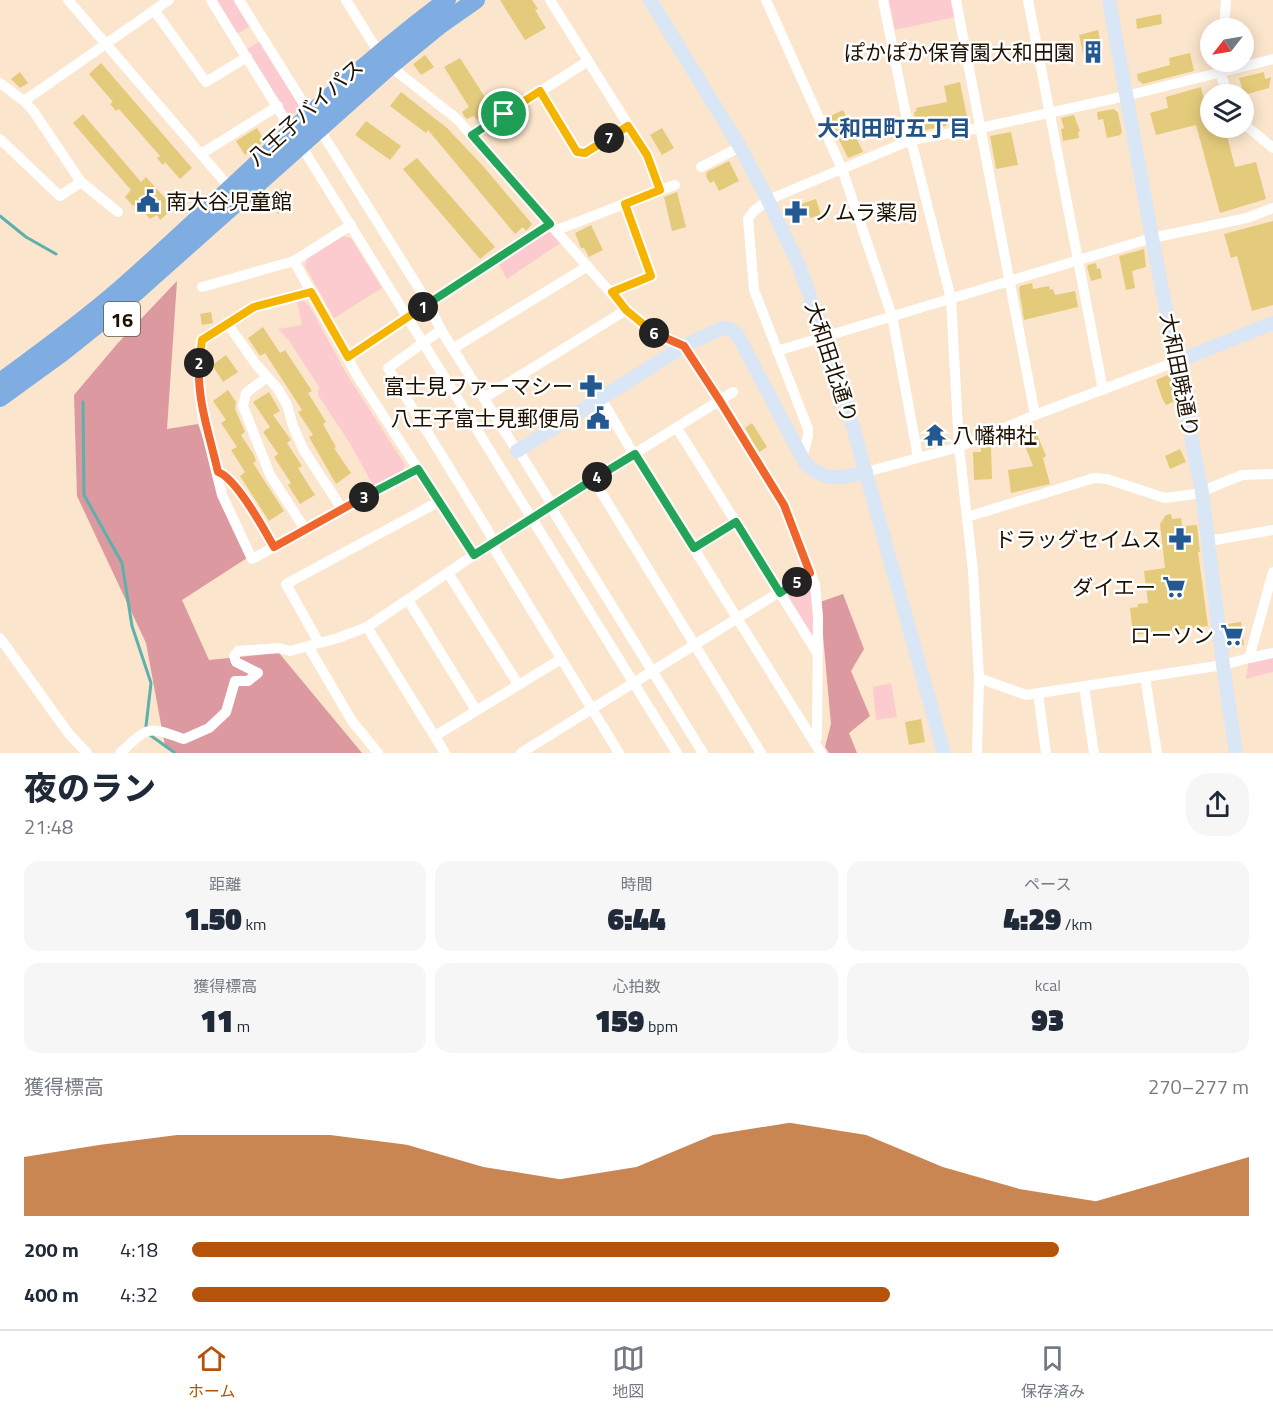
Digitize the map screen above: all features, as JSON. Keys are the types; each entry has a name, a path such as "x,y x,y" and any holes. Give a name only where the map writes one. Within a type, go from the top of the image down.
{"highway":[{"name":"八王子バイパス","path":"0,381 58,348 116,310 230,210 297,139 447,0"},
{"name":"八王子バイパス","path":"385,59 476,0"},
{"name":"八王子バイパス","path":"0,398 58,348 230,188 297,139"},
{"path":"0,368 74,314 141,255 230,188"},
{"name":"16","path":"0,411 75,358 126,316 165,281 230,210"}],"street":[{"path":"68,0 230,188"},
{"path":"211,0 677,753"},
{"path":"240,0 703,753"},
{"path":"346,0 385,59 457,119 626,310 659,336 684,346 720,401 784,505 814,584 818,617 817,737 814,743"},
{"path":"549,0 647,155 660,190"},
{"name":"大和田北通り","path":"650,0 740,147 800,268 842,387 944,753"},
{"path":"766,0 842,169 892,316 918,457"},
{"path":"883,0 911,140 951,299 959,447 973,571 979,678 977,753"},
{"path":"957,0 1035,415"},
{"path":"1028,0 1103,390"},
{"name":"大和田暁通り","path":"1109,0 1152,238 1202,492 1236,753"},
{"path":"1225,18 1226,0"},
{"path":"24,101 167,1"},
{"path":"154,10 206,82 247,57"},
{"path":"1254,62 1273,59"},
{"path":"472,135 588,61"},
{"path":"802,458 808,429 754,290 748,219 754,212 768,200 911,140 980,128 1126,96 1204,72"},
{"path":"0,83 24,101 53,139 81,182 118,212"},
{"path":"540,91 577,152 585,153 628,126"},
{"path":"201,153 278,106"},
{"path":"1254,132 1273,148"},
{"path":"0,139 60,196 81,182"},
{"path":"701,167 740,147"},
{"path":"348,357 428,303 554,227 675,185"},
{"path":"612,292 651,276 625,204"},
{"path":"777,351 1152,238 1247,218 1273,208"},
{"path":"202,287 294,261 351,225"},
{"path":"294,261 369,395 474,555"},
{"path":"454,348 588,266"},
{"path":"311,292 254,307 202,340 199,357 199,393 202,414 222,495 252,559 418,469"},
{"path":"484,398 626,310"},
{"path":"227,323 255,363 278,390 287,405 303,449 342,509"},
{"path":"517,451 684,346 722,328 730,328 737,334 802,458 814,472 834,479 850,477 959,447 1035,415 1273,323"},
{"path":"441,330 388,368 490,534 495,552 619,753"},
{"path":"267,377 246,393 243,406 270,475 305,529"},
{"path":"120,753 149,731 184,739 209,729 226,712 235,681 248,681 258,673 236,662 234,656 238,651 279,648 290,651 367,627 492,543 733,392"},
{"path":"601,398 821,753"},
{"path":"677,428 818,654"},
{"path":"218,472 225,475 245,501 274,547"},
{"path":"967,517 1094,478 1107,478 1165,498 1178,498 1202,492 1242,476 1273,474"},
{"path":"593,479 761,753"},
{"path":"378,753 352,721 286,584 440,501"},
{"path":"694,548 736,522"},
{"path":"1209,541 1273,530"},
{"path":"1249,658 1273,572"},
{"path":"448,573 518,684"},
{"path":"521,753 810,573"},
{"path":"408,600 476,710"},
{"path":"367,627 445,753"},
{"path":"0,638 69,734 87,753"},
{"path":"979,678 1026,695 1223,665 1273,653"},
{"path":"435,736 561,658"},
{"path":"1145,677 1157,753"},
{"path":"1084,686 1094,753"},
{"path":"1038,693 1046,753"}],"shaded area":[{"path":"215,0 238,0 300,104 292,115 286,114","holes":["251,26 260,41 247,49 237,34"]},
{"path":"889,0 951,0 955,17 895,30"},
{"path":"551,224 565,240 507,279 496,260"},
{"path":"343,236 351,238 382,288 334,318 305,266 307,259"},
{"path":"177,281 167,429 198,424 247,558 182,600 209,660 279,653 362,753 175,753 165,746 146,643 77,496 74,395 118,343"},
{"path":"297,301 304,301 310,307 346,373 405,465 402,472 374,487 351,445 318,395 319,387 288,339 278,329 302,325"},
{"path":"810,573 818,654 780,593"},
{"path":"843,594 864,649 851,671 870,716 849,733 857,753 829,753 825,747 831,724 820,602"},
{"path":"1273,653 1273,672 1246,679 1249,658"},
{"path":"891,683 897,717 876,720 873,687"}],"building":[{"path":"500,0 532,0 546,28 525,40"},
{"path":"1161,14 1162,24 1137,29 1136,19"},
{"path":"1098,30 1103,54 1084,58 1079,35"},
{"path":"1190,53 1194,71 1143,84 1138,80 1137,74 1170,65 1169,58"},
{"path":"425,55 434,67 421,75 413,64"},
{"path":"460,58 493,110 477,120 474,116 467,119 464,116 462,112 469,107 444,67"},
{"path":"101,63 192,168 180,179 165,162 163,165 157,158 160,156 119,109 116,111 110,104 113,102 89,74"},
{"path":"20,72 28,83 20,88 11,79"},
{"path":"1264,72 1265,79 1271,77 1269,88 1254,92 1254,84 1241,84 1239,78"},
{"path":"960,82 967,117 946,121 946,126 920,131 918,118 915,119 916,108 947,102 944,86"},
{"path":"1200,87 1200,138 1228,138 1235,167 1256,162 1266,199 1220,213 1196,125 1156,135 1150,113 1168,108 1166,97"},
{"path":"401,92 447,128 483,166 532,224 526,231 523,227 515,234 428,130 426,133 390,106"},
{"path":"1114,109 1118,113 1122,132 1120,135 1107,138 1103,119 1098,120 1097,112"},
{"path":"843,110 863,152 848,158 828,117"},
{"path":"83,114 141,182 146,177 174,208 160,220 157,215 150,219 137,204 133,206 125,197 131,190 73,123"},
{"path":"1074,115 1080,131 1078,132 1079,138 1063,141 1061,129 1064,128 1061,118"},
{"path":"366,121 401,146 390,160 355,135"},
{"path":"257,128 263,138 262,143 245,155 236,141"},
{"path":"662,128 674,148 662,155 650,135"},
{"path":"1011,132 1018,165 996,169 990,136"},
{"path":"417,158 495,247 480,259 403,169"},
{"path":"729,161 739,181 719,191 714,181 710,183 706,176 707,172"},
{"path":"282,189 291,206 278,214 267,198 274,191"},
{"path":"677,192 686,227 672,231 664,197"},
{"path":"816,199 821,215 810,218 810,215 793,221 789,208"},
{"path":"1273,221 1273,305 1252,311 1237,256 1231,258 1224,234"},
{"path":"591,225 603,250 589,257 584,248 581,248 575,233"},
{"path":"1144,249 1146,267 1132,271 1135,288 1126,290 1119,256"},
{"path":"1096,263 1097,269 1100,268 1102,278 1091,281 1087,267"},
{"path":"1032,283 1033,289 1049,286 1055,295 1075,291 1078,307 1024,320 1019,289 1020,286"},
{"path":"211,312 213,323 202,325 200,314"},
{"path":"263,327 280,353 285,350 312,391 308,393 326,422 323,424 336,447 334,448 351,473 336,484 309,437 313,435 298,412 302,410 265,353 260,356 248,338"},
{"path":"226,355 238,372 223,382 212,365"},
{"path":"1170,374 1175,401 1166,405 1156,380"},
{"path":"228,390 236,402 235,409 245,432 241,435 254,455 256,461 253,463 284,511 269,521 240,476 245,472 231,450 237,447 221,423 226,420 213,401"},
{"path":"269,392 280,411 273,415 291,440 287,443 302,466 298,468 315,495 300,504 288,485 291,483 274,457 278,454 263,432 270,427 253,402"},
{"path":"601,413 605,421 592,429 586,420"},
{"path":"752,423 767,447 759,452 745,428"},
{"path":"1034,427 1046,456 1043,458 1050,484 1011,493 1008,470 1033,466 1021,436 1022,432"},
{"name":"八幡神社","path":"938,428 941,442 929,444 926,430"},
{"path":"991,447 992,479 974,480 973,452 981,452 981,448"},
{"path":"1180,449 1186,462 1170,469 1165,456"},
{"name":"ダイエー","path":"1171,514 1172,519 1181,518 1182,526 1197,525 1200,552 1198,552 1208,626 1133,635 1130,608 1138,607 1137,604 1148,603 1144,571 1165,568 1160,524 1166,515"},
{"name":"ローソン","path":"1241,622 1244,645 1230,647 1227,624"},
{"path":"921,719 925,742 909,745 905,722"}],"waterway":[{"path":"0,216 26,237 56,254"},
{"path":"83,402 84,495 122,563 132,626 151,683 147,729"},
{"path":"150,735 175,753"}],"place":[{"name":"ぽかぽか保育園大和田園","path":"1093,52"},
{"name":"南大谷児童館","path":"148,201"},
{"name":"ノムラ薬局","path":"796,212"},
{"name":"富士見ファーマシー","path":"591,386"},
{"name":"八王子富士見郵便局","path":"598,418"},
{"name":"八幡神社","path":"935,435"},
{"name":"ドラッグセイムス","path":"1180,539"},
{"name":"ダイエー","path":"1174,587"},
{"name":"ローソン","path":"1232,635"}],"district":[{"name":"大和田町五丁目","path":"894,128"}],"route":[{"path":"540,91 577,152 585,153 628,126 647,155 660,190 625,204 651,276 612,292 626,310 641,323 659,336 684,346 784,505 810,573 780,593 736,522 694,548 635,454 474,555 418,469 274,547 245,501 225,475 218,472 202,414 199,393 198,373 202,340 210,333 254,307 311,292 348,357 550,224 472,135 504,114 540,91"}]}
